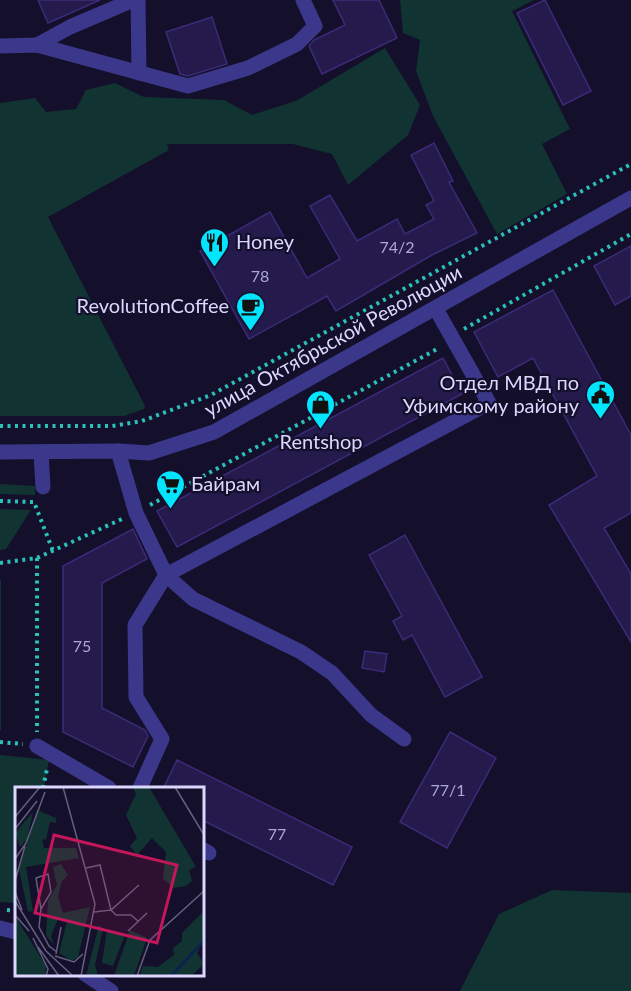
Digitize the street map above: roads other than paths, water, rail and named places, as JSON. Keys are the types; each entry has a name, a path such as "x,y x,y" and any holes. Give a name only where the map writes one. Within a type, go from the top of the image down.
{"street":[{"path":"37,45 70,27 133,0"},
{"path":"138,0 139,73"},
{"path":"0,46 37,45 188,86 248,69 297,44 315,26 303,0"},
{"name":"улица Октябрьской Революции","path":"0,452 149,453 214,432 631,198"},
{"path":"141,787 162,739 136,697 135,625 166,575 489,403 436,309"},
{"path":"118,451 136,513 166,575 193,600 250,626 332,673 371,715 404,739"},
{"path":"41,453 43,487"},
{"path":"37,746 106,787"},
{"path":"0,928 15,932"},
{"path":"87,976 111,991"}],"place":[{"name":"Honey","path":"215,268"},
{"name":"RevolutionCoffee","path":"250,332"},
{"name":"Отдел МВД по Уфимскому району","path":"600,420"},
{"name":"Rentshop","path":"321,430"},
{"name":"Байрам","path":"170,510"}]}
